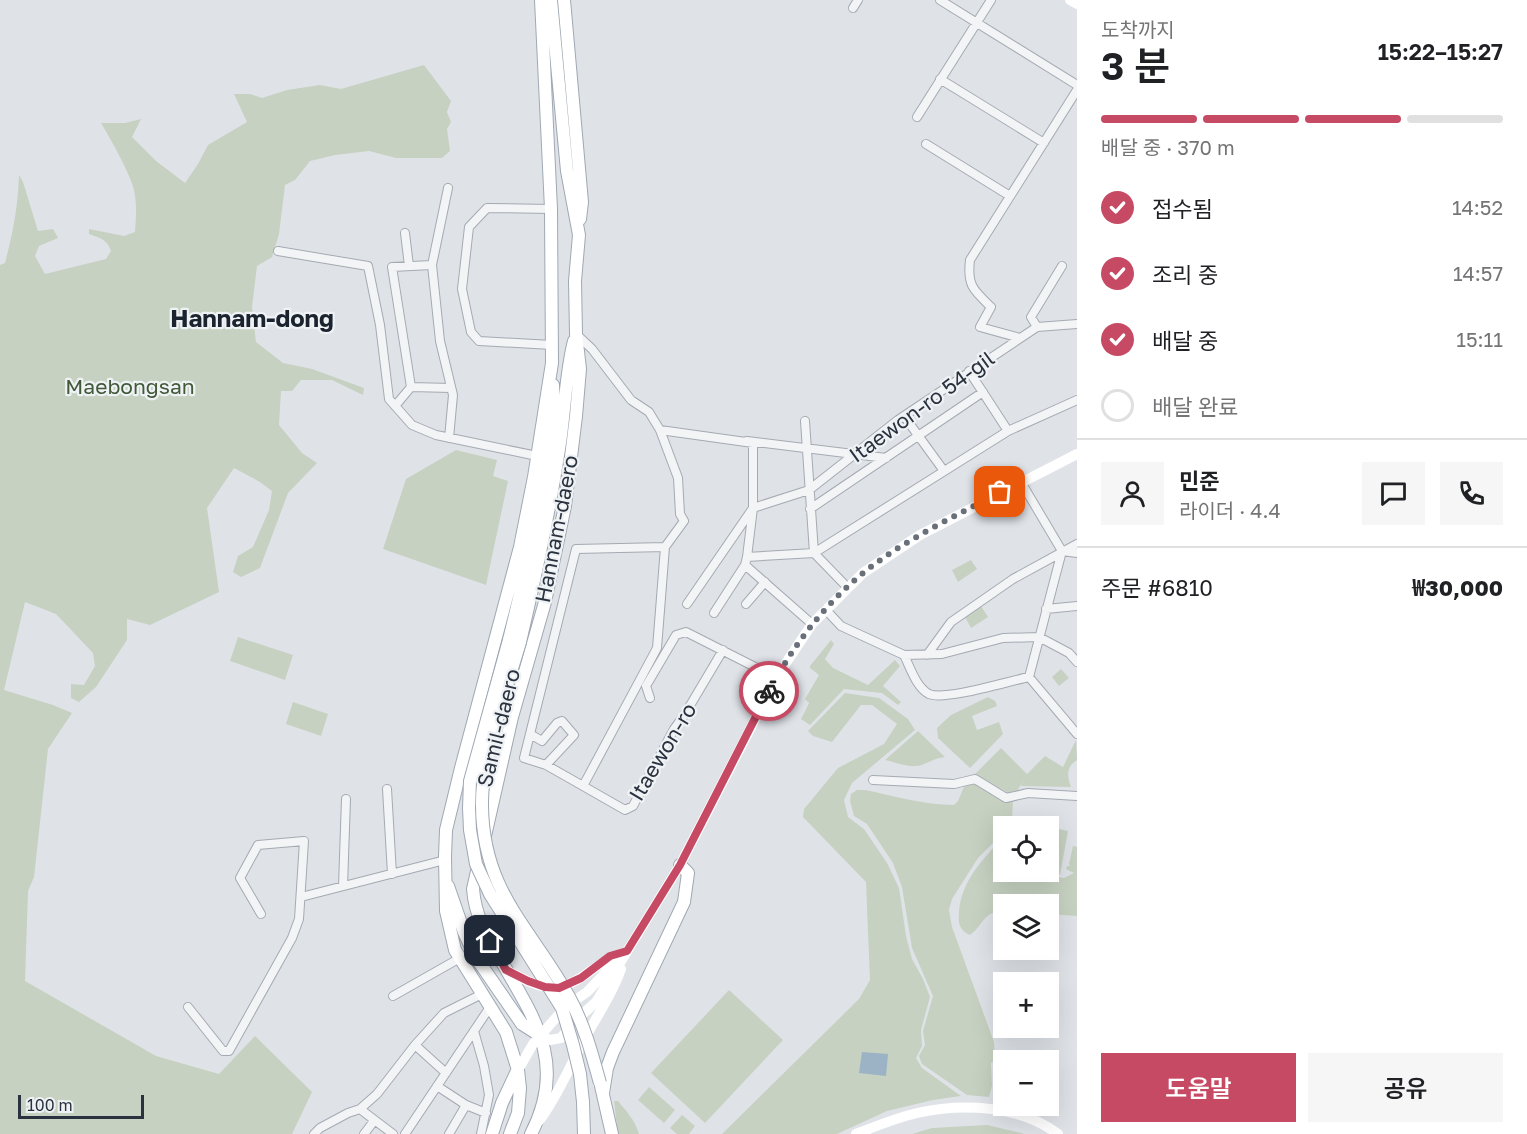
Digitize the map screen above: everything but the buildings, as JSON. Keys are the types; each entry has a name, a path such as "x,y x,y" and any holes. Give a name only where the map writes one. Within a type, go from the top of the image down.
{"main road":[{"path":"533,0 543,73"},
{"name":"Hannam-daero","path":"510,1134 518,1113 520,1088 518,1070 506,1032 455,951 446,911 445,860 446,831 520,547 552,363 551,209 541,0"},
{"name":"Hannam-daero","path":"532,1131 546,1092 546,1052 541,1036 480,924 473,889 512,717 545,602 564,506 576,417 580,369 576,334 575,281 579,235 567,171 551,0"},
{"path":"564,0 582,201 579,235"},
{"path":"1070,0 1077,4"},
{"name":"Samil-daero","path":"576,334 568,364 560,445 548,517 514,641 470,781 469,807 470,830 476,864 490,894 562,1008 580,1074 584,1134"},
{"name":"Samil-daero","path":"552,363 554,402 549,446 514,641 483,780 484,840 495,880 569,997 581,1023 602,1088 612,1134"},
{"path":"541,1036 550,1040 561,1038 574,1022 596,1002 680,865 778,675 812,624 863,573 920,535 1077,454"},
{"path":"602,1088 613,1052 684,902 688,873 680,865"},
{"name":"Hannam-daero","path":"445,877 475,956 522,1024 541,1036"},
{"path":"506,970 545,987 559,988 581,978 610,956 627,951"},
{"path":"492,1134 502,1103 533,1044 567,1006 587,992 627,951"},
{"path":"532,1131 552,1104 615,987 627,951"},
{"path":"587,992 586,998 596,1002"},
{"path":"856,1134 917,1113 968,1108 1006,1111 1026,1117 1058,1134"}],"street":[{"path":"940,0 1077,85"},
{"path":"916,117 991,0"},
{"path":"940,79 1044,143"},
{"path":"1020,338 980,327 991,307 978,295 968,278 970,260 1077,90"},
{"path":"926,144 1010,196"},
{"path":"447,188 432,265 440,341 453,395 450,438"},
{"path":"551,209 487,208 469,227 462,289 471,332 479,341 552,345"},
{"path":"405,233 409,266"},
{"path":"278,250 368,266 380,325 389,399 412,425 436,435 537,456"},
{"path":"411,387 392,267 432,265"},
{"path":"1037,327 1031,317 1062,266"},
{"name":"Itaewon-ro 54-gil","path":"809,490 904,416 1037,327 1077,324"},
{"path":"576,334 592,349 631,400 649,412 660,430 678,478 680,514 684,521 665,547 657,648 583,786 546,765 524,758 576,549 665,547"},
{"path":"969,371 1008,431"},
{"path":"394,406 411,387 451,388"},
{"path":"810,509 983,392"},
{"path":"746,561 814,553 1008,431 1077,400"},
{"path":"904,416 944,471"},
{"path":"805,421 814,553 848,588"},
{"path":"660,430 886,458"},
{"path":"704,435 753,443 753,508 746,561 714,613"},
{"path":"1021,482 1062,551 1029,677"},
{"path":"687,604 753,508 809,490"},
{"path":"927,655 951,622 1013,579 1077,544"},
{"path":"1062,551 1077,553"},
{"path":"746,561 765,582 812,624"},
{"path":"746,604 765,582"},
{"path":"1046,609 1077,606"},
{"path":"826,610 841,626 904,655 942,654 1003,638 1039,637 1073,651 1077,662"},
{"name":"Itaewon-ro","path":"650,698 646,686 676,635 686,632 761,670 778,675"},
{"name":"Itaewon-ro","path":"583,786 625,810 633,806 675,729 723,650"},
{"path":"904,655 919,685 929,694 944,696 1029,677"},
{"path":"1029,677 1077,734"},
{"path":"530,734 542,741 557,723 562,722 574,735 546,765"},
{"path":"873,780 954,784 975,779 1006,798 1028,793 1077,796"},
{"path":"387,789 392,874"},
{"path":"343,886 346,799"},
{"path":"188,1007 223,1051 229,1052 292,938 299,919 304,841 258,845 240,878 261,914"},
{"path":"301,897 445,860"},
{"path":"393,996 460,958"},
{"path":"314,1134 320,1128 360,1109 377,1094 415,1045 444,1013 482,994"},
{"path":"405,1134 490,1007"},
{"path":"474,1032 484,1066 489,1095 481,1134"},
{"path":"415,1045 446,1073"},
{"path":"437,1086 466,1105 486,1113"},
{"path":"449,1134 466,1105"},
{"path":"360,1109 393,1134"},
{"path":"364,1134 374,1121"}],"green space":[{"name":"Maebongsan","path":"424,65 451,101 447,112 451,122 447,129 450,151 442,158 396,158 369,151 310,161 295,180 285,185 279,234 272,257 257,266 252,307 256,342 283,363 312,369 364,388 363,395 332,380 301,380 292,391 281,391 279,425 302,453 317,463 288,493 260,568 241,577 233,572 238,556 253,547 269,510 272,491 234,468 207,508 219,592 150,625 127,619 127,640 96,687 79,702 71,698 71,684 84,685 95,666 93,653 56,614 25,602 4,690 72,713 48,749 34,877 28,891 25,981 156,1056 219,1074 255,1036 312,1092 292,1134 0,1134 0,265 5,263 10,241 19,175 38,231 53,229 58,238 39,246 35,256 45,274 106,259 111,251 109,247 103,240 89,234 89,229 124,236 135,232 136,206 134,190 128,174 101,123 125,123 141,119 132,137 156,161 185,183 208,145 247,122 234,94 250,94 262,98 287,90 320,85 341,89"},
{"path":"456,450 497,460 493,476 508,481 486,585 383,549 406,479"},
{"path":"971,560 977,569 958,582 952,570"},
{"path":"981,606 988,617 971,628 965,617"},
{"path":"238,637 293,655 285,680 230,661"},
{"path":"831,640 834,644 825,659 833,668 868,685 895,660 900,666 883,686 901,702 898,705 882,693 844,689 810,725 801,719 809,703 805,699 819,675 810,666"},
{"path":"1061,669 1069,678 1059,686 1052,677"},
{"path":"845,693 879,698 908,719 915,730 852,783 844,800 848,817 864,829 887,863 899,888 912,959 930,997 921,1030 922,1046 916,1058 922,1068 961,1096 887,1111 837,1134 722,1134 859,999 870,980 866,882 803,817 804,809 838,768 884,744 897,724 872,705 861,705 832,742 813,736 808,731"},
{"path":"988,697 995,701 997,706 972,716 977,730 999,722 1003,734 970,768 938,738 937,728 951,715"},
{"path":"293,702 328,714 321,736 286,724"},
{"path":"918,731 945,757 916,766 885,760"},
{"path":"1076,740 1077,760 1068,772 1071,787 1021,786 1024,780 1017,791 1008,793 975,774 1001,748 1027,774 1045,756 1063,767"},
{"path":"966,782 975,782 1013,802 1012,816 993,816 993,843 978,858 952,899 949,910 952,927 994,1042 991,1063 992,1086 989,1097 967,1095 922,1064 919,1056 925,1045 923,1031 933,996 912,948 902,887 893,863 867,824 854,816 850,801 851,794 857,790 865,790 943,805 954,805"},
{"path":"1059,829 1068,831 1059,875"},
{"path":"1073,846 1077,847 1077,916 1059,915 1059,894 993,894 993,913 987,916 970,935 966,933 959,923 960,902 967,883 993,849 993,882 1059,882 1059,877 1064,878 1074,873 1066,869 1070,866"},
{"path":"729,990 783,1040 705,1123 651,1073"},
{"path":"649,1087 675,1110 664,1123 638,1100"},
{"path":"614,1101 618,1101 628,1113 639,1134 618,1134"},
{"path":"682,1115 695,1126 689,1134 677,1134 670,1128"},
{"path":"987,1125 1025,1134 912,1134 932,1128"}],"water":[{"path":"862,1052 888,1054 886,1076 859,1073"}],"way so far":[{"path":"769,691 812,624 863,573 920,535 1000,492"}],"district":[{"name":"Hannam-dong","path":"252,319"}],"route":[{"path":"490,941 506,970 545,987 559,988 574,982 610,956 627,951 680,865 769,691"}]}
